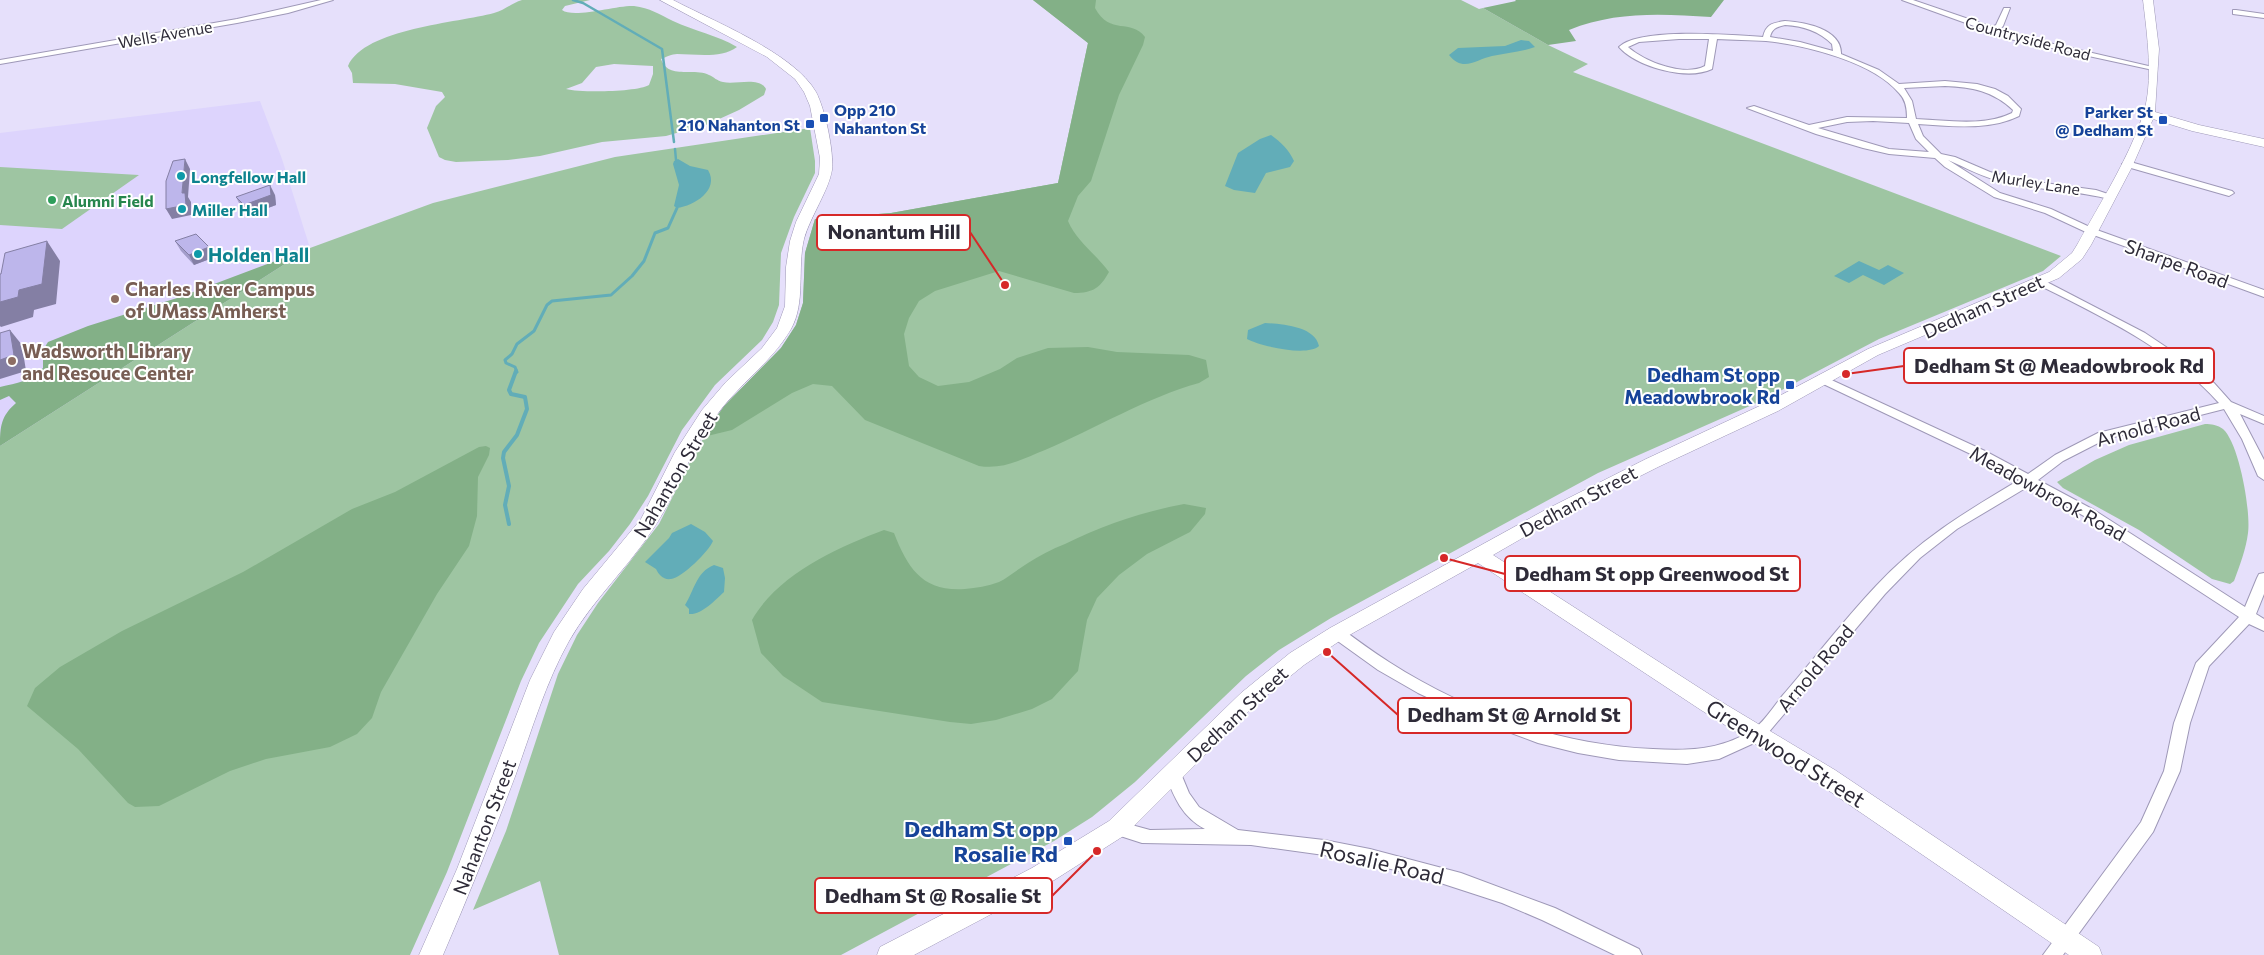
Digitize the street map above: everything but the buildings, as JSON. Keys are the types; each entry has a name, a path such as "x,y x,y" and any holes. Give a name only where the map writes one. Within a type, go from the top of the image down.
{"main road":[{"name":"Nahanton Street","path":"431,955 466,875 540,680 558,642 590,594 629,549 649,522 684,452 708,414 732,385 771,346 784,328 792,306 793,267 797,241 803,222 825,174 826,158 816,106 810,92 798,77 775,58 665,0"},
{"name":"Dedham Street","path":"889,955 1040,876 1117,828 1248,699 1297,659 1337,633 1397,598 1480,555 1559,510 1652,463 1772,407 1873,352 2041,282 2076,256 2127,164 2148,118 2154,49 2148,0"},
{"path":"2148,118 2264,143"},
{"name":"Greenwood Street","path":"1480,555 1758,735 1827,777 2059,947 2090,955"}],"street":[{"name":"Wells Avenue","path":"0,62 237,21 288,11 329,0"},
{"name":"Countryside Road","path":"1906,0 1992,31 2040,44 2153,68"},
{"path":"1992,31 1999,26 2007,10"},
{"path":"2236,12 2264,16"},
{"path":"1766,39 1766,33 1769,29 1778,24 1784,22 1796,24 1828,36 1836,44 1837,54"},
{"path":"1712,37 1714,42 1709,66 1700,72 1678,71 1633,55 1623,48 1627,43 1643,40 1712,37 1766,39 1800,44 1837,54 1898,86 1970,85 1999,95 2011,102 2016,108 2016,114 2000,120 1968,123 1854,120 1831,122 1810,128"},
{"name":"Murley Lane","path":"1898,86 1907,98 1911,108 1912,121 1920,137 1948,165 1997,195 2048,211 2091,231"},
{"name":"Murley Lane","path":"1751,108 1893,153 1937,155 1955,159 1982,173 2002,179 2090,191 2110,196"},
{"path":"2127,164 2229,193"},
{"name":"Sharpe Road","path":"2091,231 2264,294"},
{"path":"2041,282 2139,334 2176,358 2201,378 2227,405 2256,453 2264,476"},
{"name":"Meadowbrook Road","path":"1822,379 1982,454 2029,480 2129,537 2264,626"},
{"path":"2227,405 2264,420"},
{"name":"Arnold Road","path":"1337,633 1382,666 1423,689 1481,716 1538,737 1578,747 1619,754 1687,756 1719,753 1758,735 1880,590 1914,555 1952,526 2029,480 2059,458 2102,436 2227,405"},
{"path":"2059,947 2147,827 2172,771 2182,723 2203,662 2248,616 2264,578"},
{"path":"1173,774 1190,810 1200,820 1238,836"},
{"name":"Rosalie Road","path":"1117,828 1142,836 1238,836 1352,853 1461,881 1536,907 1597,935 1633,955"}],"shaded area":[{"path":"590,0 565,6 562,10 576,13 626,6 650,10 737,47 723,53 700,55 675,54 661,59 669,69 703,73 728,83 758,83 766,89 764,95 739,110 706,125 666,136 602,142 540,156 508,160 456,162 439,157 427,128 436,106 445,97 442,92 395,84 353,83 352,73 348,66 358,53 373,43 414,29 494,13 518,1","holes":["614,64 653,66 653,74 649,85 643,87 609,91 566,89 582,83 596,67"]},
{"path":"1033,0 1461,0 1479,9 1483,8 1548,45 1588,64 1573,72 2061,256 2043,271 1879,339 1761,401 1598,473 1331,618 1279,650 1246,676 1135,782 1092,817 1054,841 841,955 559,955 540,881 473,910 506,831 558,674 577,635 598,603 659,524 693,456 715,418 781,348 796,325 803,303 805,253 815,219 891,213 1058,183 1088,43"},
{"path":"1033,0 1096,0 1095,8 1107,22 1133,28 1145,37 1119,95 1091,181 1078,196 1068,221 1076,235 1109,272 1099,286 1091,291 1081,293 1074,293 999,271 935,291 919,301 909,318 904,334 909,366 919,377 938,386 969,382 1000,369 1017,358 1048,348 1088,347 1117,352 1189,355 1206,360 1209,377 1199,383 1160,396 1045,450 1013,463 997,466 979,466 865,420 832,386 813,384 792,393 732,430 703,437 724,406 781,348 796,325 803,303 805,253 815,219 891,213 1058,183 1088,43"},
{"path":"1515,0 1724,0 1711,17 1639,15 1604,20 1569,30 1576,41 1548,45 1483,8"},
{"path":"1521,40 1529,41 1535,47 1465,64 1454,60 1449,55 1458,48 1505,46"},
{"name":"Charles River Campus of UMass Amherst","path":"260,101 282,159 310,248 0,446 0,133"},
{"path":"810,128 815,173 794,217 781,253 779,305 773,322 762,340 715,385 682,430 648,496 630,524 609,551 578,584 539,643 521,681 447,872 410,955 0,955 0,446 310,248 433,203 615,157"},
{"path":"1271,135 1284,146 1292,157 1294,161 1290,167 1266,173 1255,193 1234,190 1225,186 1238,153 1260,139"},
{"path":"678,159 690,166 708,170 711,184 703,196 691,204 677,208 674,206 679,185 673,164"},
{"name":"Alumni Field","path":"0,167 139,175 62,229 0,225"},
{"path":"310,248 0,446 2,422 7,412 16,403 9,396 0,400 0,387 23,381 34,376 43,368 43,350 48,342 88,326 177,298"},
{"path":"1859,261 1879,270 1888,265 1904,273 1884,285 1863,275 1849,283 1834,276"},
{"path":"1265,323 1288,325 1304,330 1316,339 1319,346 1305,351 1283,349 1262,345 1247,339 1248,330"},
{"path":"2205,424 2223,429 2229,437 2239,462 2246,494 2248,509 2247,539 2234,581 2230,584 2212,579 2139,530 2063,488 2057,482 2095,460 2129,445"},
{"path":"486,446 490,448 489,455 478,477 477,516 469,546 437,594 381,692 372,718 357,734 330,747 266,759 230,771 159,806 135,807 128,803 78,749 27,706 35,688 60,667 122,631 243,572 352,509 395,492 479,447"},
{"path":"1184,504 1206,508 1205,514 1190,532 1147,554 1119,575 1097,598 1087,620 1078,671 1052,699 1032,709 996,720 971,724 822,702 783,676 761,653 752,620 777,589 810,564 847,545 884,530 894,533 905,557 919,576 938,587 965,589 999,582 1046,553 1108,525 1138,515"},
{"path":"691,524 705,532 713,541 701,557 682,574 671,579 664,578 656,569 645,562 672,533"},
{"path":"714,565 723,568 725,578 724,592 703,610 689,614 689,609 685,605 696,582 703,572"}],"waterway":[{"path":"573,0 583,3 662,49 674,142"},
{"path":"675,149 676,160"},
{"path":"517,372 515,367 506,363 505,360 512,354 517,344 534,331 547,305 552,301 611,295 632,276 644,261 655,233 668,228 677,208"},
{"path":"509,524 505,505 509,486 503,458 504,452 517,435 527,409 525,397 511,394 509,390 516,371"}],"place":[{"name":"Opp 210 Nahanton St","path":"824,118"},
{"name":"Parker St @ Dedham St","path":"2163,120"},
{"name":"210 Nahanton St","path":"810,124"},
{"name":"Longfellow Hall","path":"181,176"},
{"name":"Alumni Field","path":"52,200"},
{"name":"Miller Hall","path":"182,209"},
{"name":"Holden Hall","path":"198,254"},
{"name":"Nonantum Hill","path":"1005,285"},
{"name":"Charles River Campus of UMass Amherst","path":"115,299"},
{"name":"Wadsworth Library and Resouce Center","path":"12,361"},
{"name":"Dedham St @ Meadowbrook Rd","path":"1846,374"},
{"name":"Dedham St opp Meadowbrook Rd","path":"1790,385"},
{"name":"Dedham St opp Greenwood St","path":"1444,558"},
{"name":"Dedham St @ Arnold St","path":"1327,652"},
{"name":"Dedham St opp Rosalie Rd","path":"1068,841"},
{"name":"Dedham St @ Rosalie St","path":"1097,851"}]}
